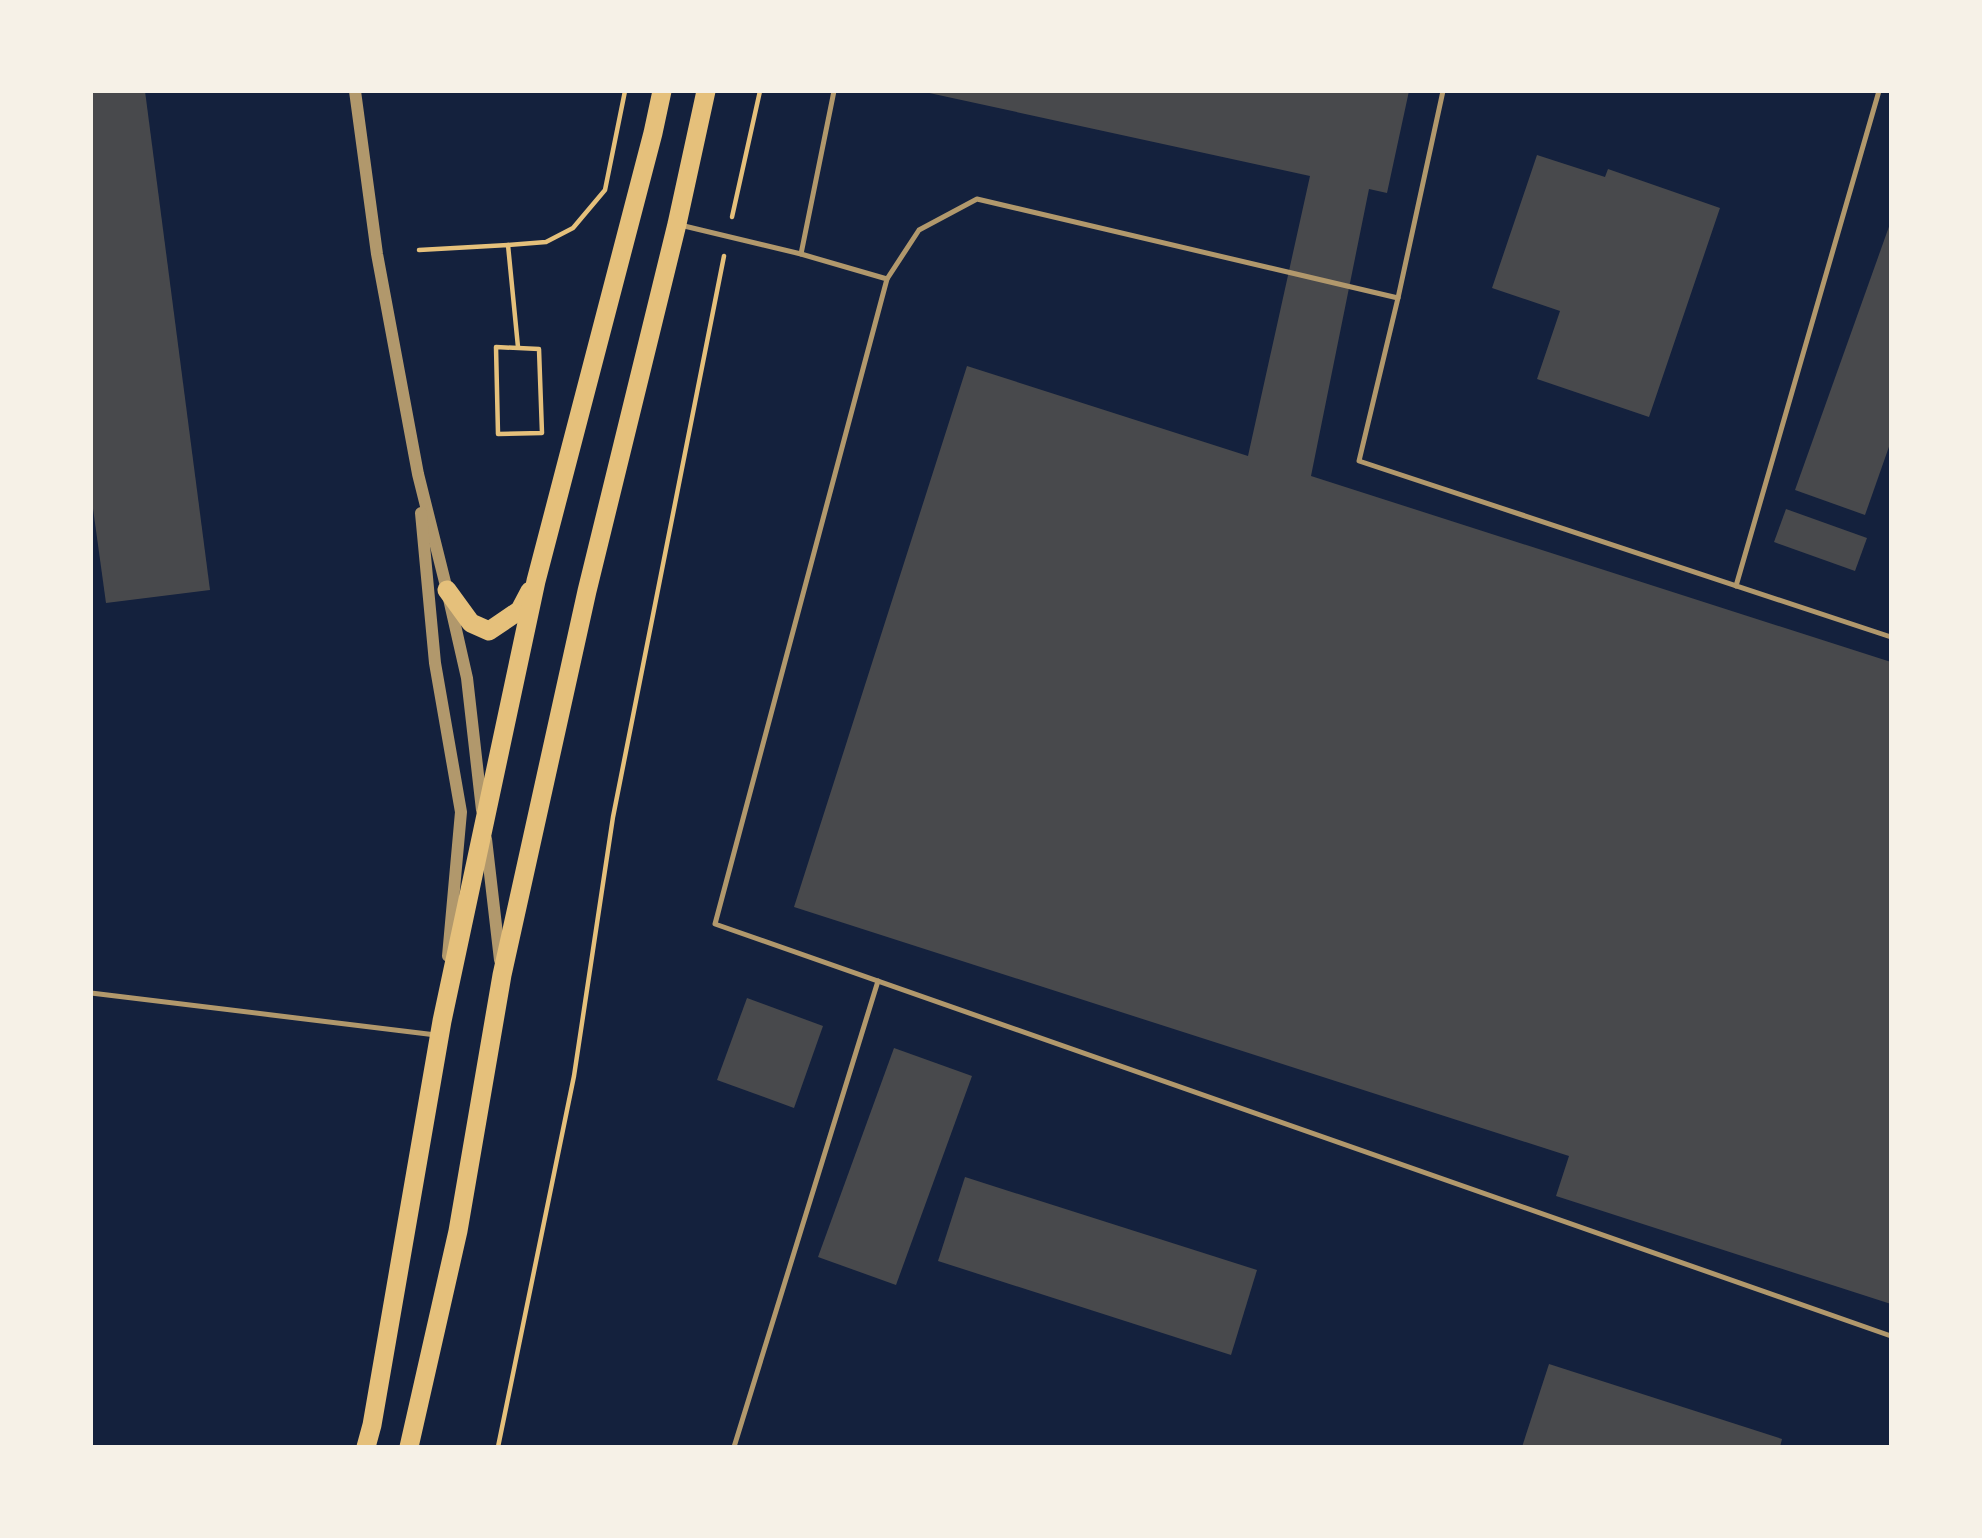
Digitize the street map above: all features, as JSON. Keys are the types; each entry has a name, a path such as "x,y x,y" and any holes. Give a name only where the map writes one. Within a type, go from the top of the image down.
{"highway":[{"path":"366,1447 441,1028 536,581 662,91"},
{"path":"409,1447 458,1231 502,975 587,591 677,224 706,91"},
{"path":"447,590 471,623 489,631 520,610 536,581"}],"street":[{"path":"355,91 377,254 418,474 467,678 502,975"},
{"path":"418,474 435,663 461,812 441,1028"}],"lane":[{"path":"801,254 834,91"},
{"path":"1443,91 1359,461 1891,637"},
{"path":"1736,586 1879,91"},
{"path":"1398,298 977,199 919,230 887,279 715,925 1891,1336"},
{"path":"677,224 801,254 887,279"},
{"path":"734,1447 878,981"},
{"path":"91,993 441,1028"}],"path":[{"path":"419,250 545,242 573,228 605,190 625,91"},
{"path":"498,1447 574,1076 613,817 728,235 760,91"},
{"path":"508,245 519,348"},
{"path":"496,347 519,348 539,349 542,433 498,434 496,347"}],"building":[{"path":"91,91 145,91 210,590 106,603 91,494"},
{"path":"920,91 1409,91 1387,193 1369,189 1311,476 1891,662 1891,1304 1556,1196 1569,1156 794,907 967,366 1248,456 1310,176"},
{"path":"1537,155 1605,177 1608,169 1720,208 1649,417 1537,379 1560,311 1492,288"},
{"path":"1891,221 1891,441 1865,515 1795,490"},
{"path":"1786,509 1867,538 1855,571 1774,542"},
{"path":"747,998 823,1026 794,1108 717,1080"},
{"path":"894,1048 972,1076 896,1285 818,1257"},
{"path":"965,1177 1257,1270 1231,1355 938,1261"},
{"path":"1549,1364 1782,1439 1780,1447 1522,1447"}]}
